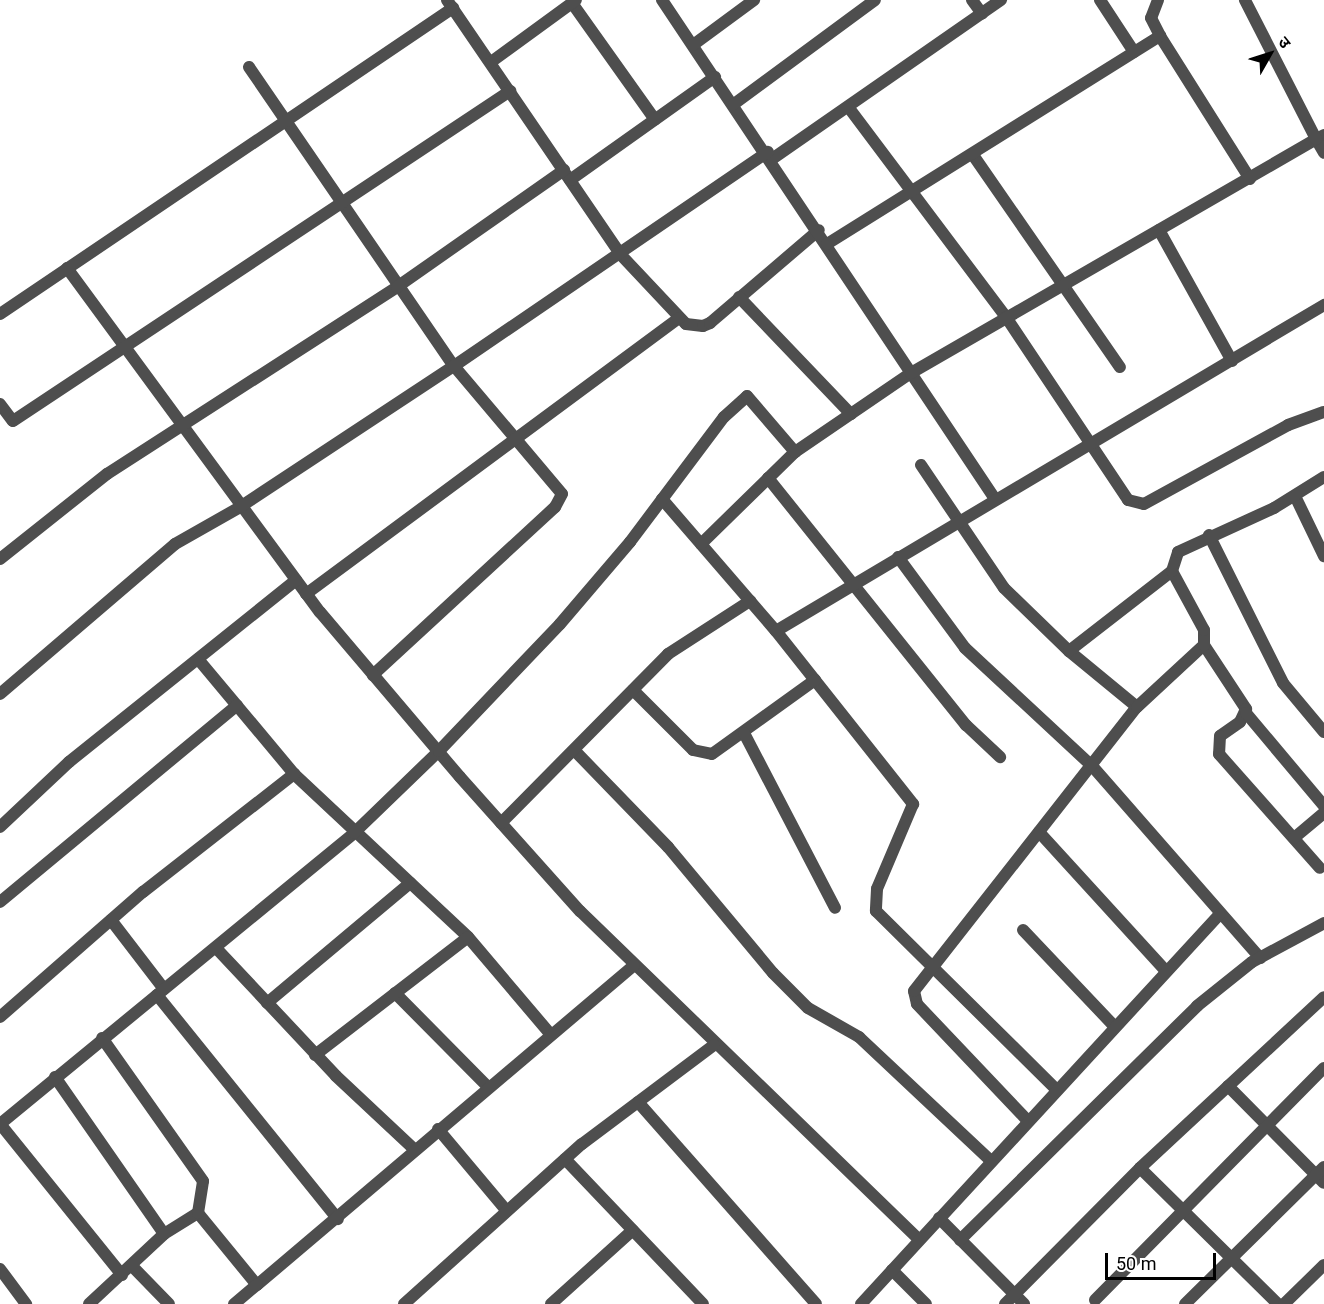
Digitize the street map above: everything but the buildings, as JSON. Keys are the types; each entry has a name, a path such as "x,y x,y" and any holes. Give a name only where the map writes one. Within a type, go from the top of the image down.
{"street":[{"path":"662,0 770,156 995,499"},
{"path":"693,45 754,0"},
{"path":"734,104 875,0"},
{"path":"972,0 982,14"},
{"path":"0,694 141,570 175,544 240,507 620,254 770,156 849,108 1001,0"},
{"path":"1100,0 1134,52"},
{"path":"1158,0 1151,18 1160,36 1250,179"},
{"path":"1245,0 1320,137 1324,153"},
{"path":"491,62 574,1 655,120"},
{"path":"0,314 286,120 450,4 620,254 679,318 703,326 819,230"},
{"path":"827,244 910,195 1160,36"},
{"path":"249,67 397,287 454,366 560,489 560,501 374,675"},
{"path":"0,559 107,474 182,428 567,175 655,120 715,77"},
{"path":"0,404 13,422 510,91"},
{"path":"849,108 910,195 1006,317 1087,443 1128,500 1144,504 1288,425 1324,412"},
{"path":"701,544 795,452 911,373 1063,283 1250,179 1320,137"},
{"path":"973,155 1120,367"},
{"path":"1159,230 1232,361"},
{"path":"67,268 122,348 306,594 501,823 634,965 714,1045 919,1240"},
{"path":"740,297 851,414"},
{"path":"776,631 1087,443 1232,361 1324,305"},
{"path":"306,594 679,318"},
{"path":"122,1275 0,1124 354,833 439,752 560,624 662,499 724,417 747,396 795,452"},
{"path":"921,465 956,522 1004,588 1069,651 1137,707"},
{"path":"1069,651 1172,571 1178,552 1209,535 1295,496 1324,477"},
{"path":"768,478 856,582 966,725 1000,757"},
{"path":"1295,496 1324,556"},
{"path":"662,499 776,631 913,804 877,889 876,910 933,970 1056,1089"},
{"path":"1209,535 1283,683 1324,732"},
{"path":"898,557 965,648 1093,766 1219,915 1260,958"},
{"path":"1172,571 1204,630 1204,645 1224,669 1246,713 1324,806"},
{"path":"0,827 69,762 296,580"},
{"path":"501,823 575,751 668,654 750,601"},
{"path":"1027,1120 917,1004 914,991 933,970 1137,707 1204,645"},
{"path":"198,658 294,774 354,833 468,937 551,1035"},
{"path":"633,690 693,750 703,754 721,751 815,680"},
{"path":"0,902 237,705"},
{"path":"1246,713 1220,736 1219,754 1320,868"},
{"path":"744,733 835,908"},
{"path":"575,751 668,847 773,974 808,1008 859,1037 991,1161"},
{"path":"1,1013 111,920 294,774"},
{"path":"1294,838 1324,813"},
{"path":"1039,832 1166,971"},
{"path":"267,1003 410,883"},
{"path":"861,1304 1027,1120 1219,915"},
{"path":"111,920 161,992 339,1219"},
{"path":"960,1240 1197,1006 1260,958 1324,923"},
{"path":"1023,930 1114,1026"},
{"path":"315,1055 468,937"},
{"path":"216,948 315,1055 415,1150"},
{"path":"234,1304 339,1219 438,1129 634,965"},
{"path":"395,993 488,1086"},
{"path":"1005,1304 1140,1168 1324,997"},
{"path":"102,1038 203,1182 198,1213 257,1286"},
{"path":"404,1304 565,1159 714,1045"},
{"path":"1095,1303 1184,1211 1271,1127 1324,1068"},
{"path":"55,1077 164,1234"},
{"path":"1185,1304 1321,1175 1228,1086"},
{"path":"638,1102 816,1304"},
{"path":"438,1129 506,1210"},
{"path":"565,1159 703,1304"},
{"path":"1140,1168 1278,1304"},
{"path":"89,1304 164,1234 198,1213"},
{"path":"939,1218 1024,1304"},
{"path":"551,1304 633,1230"},
{"path":"1284,1304 1324,1265"},
{"path":"132,1266 169,1304"},
{"path":"0,1269 26,1304"},
{"path":"892,1270 926,1304"}]}
